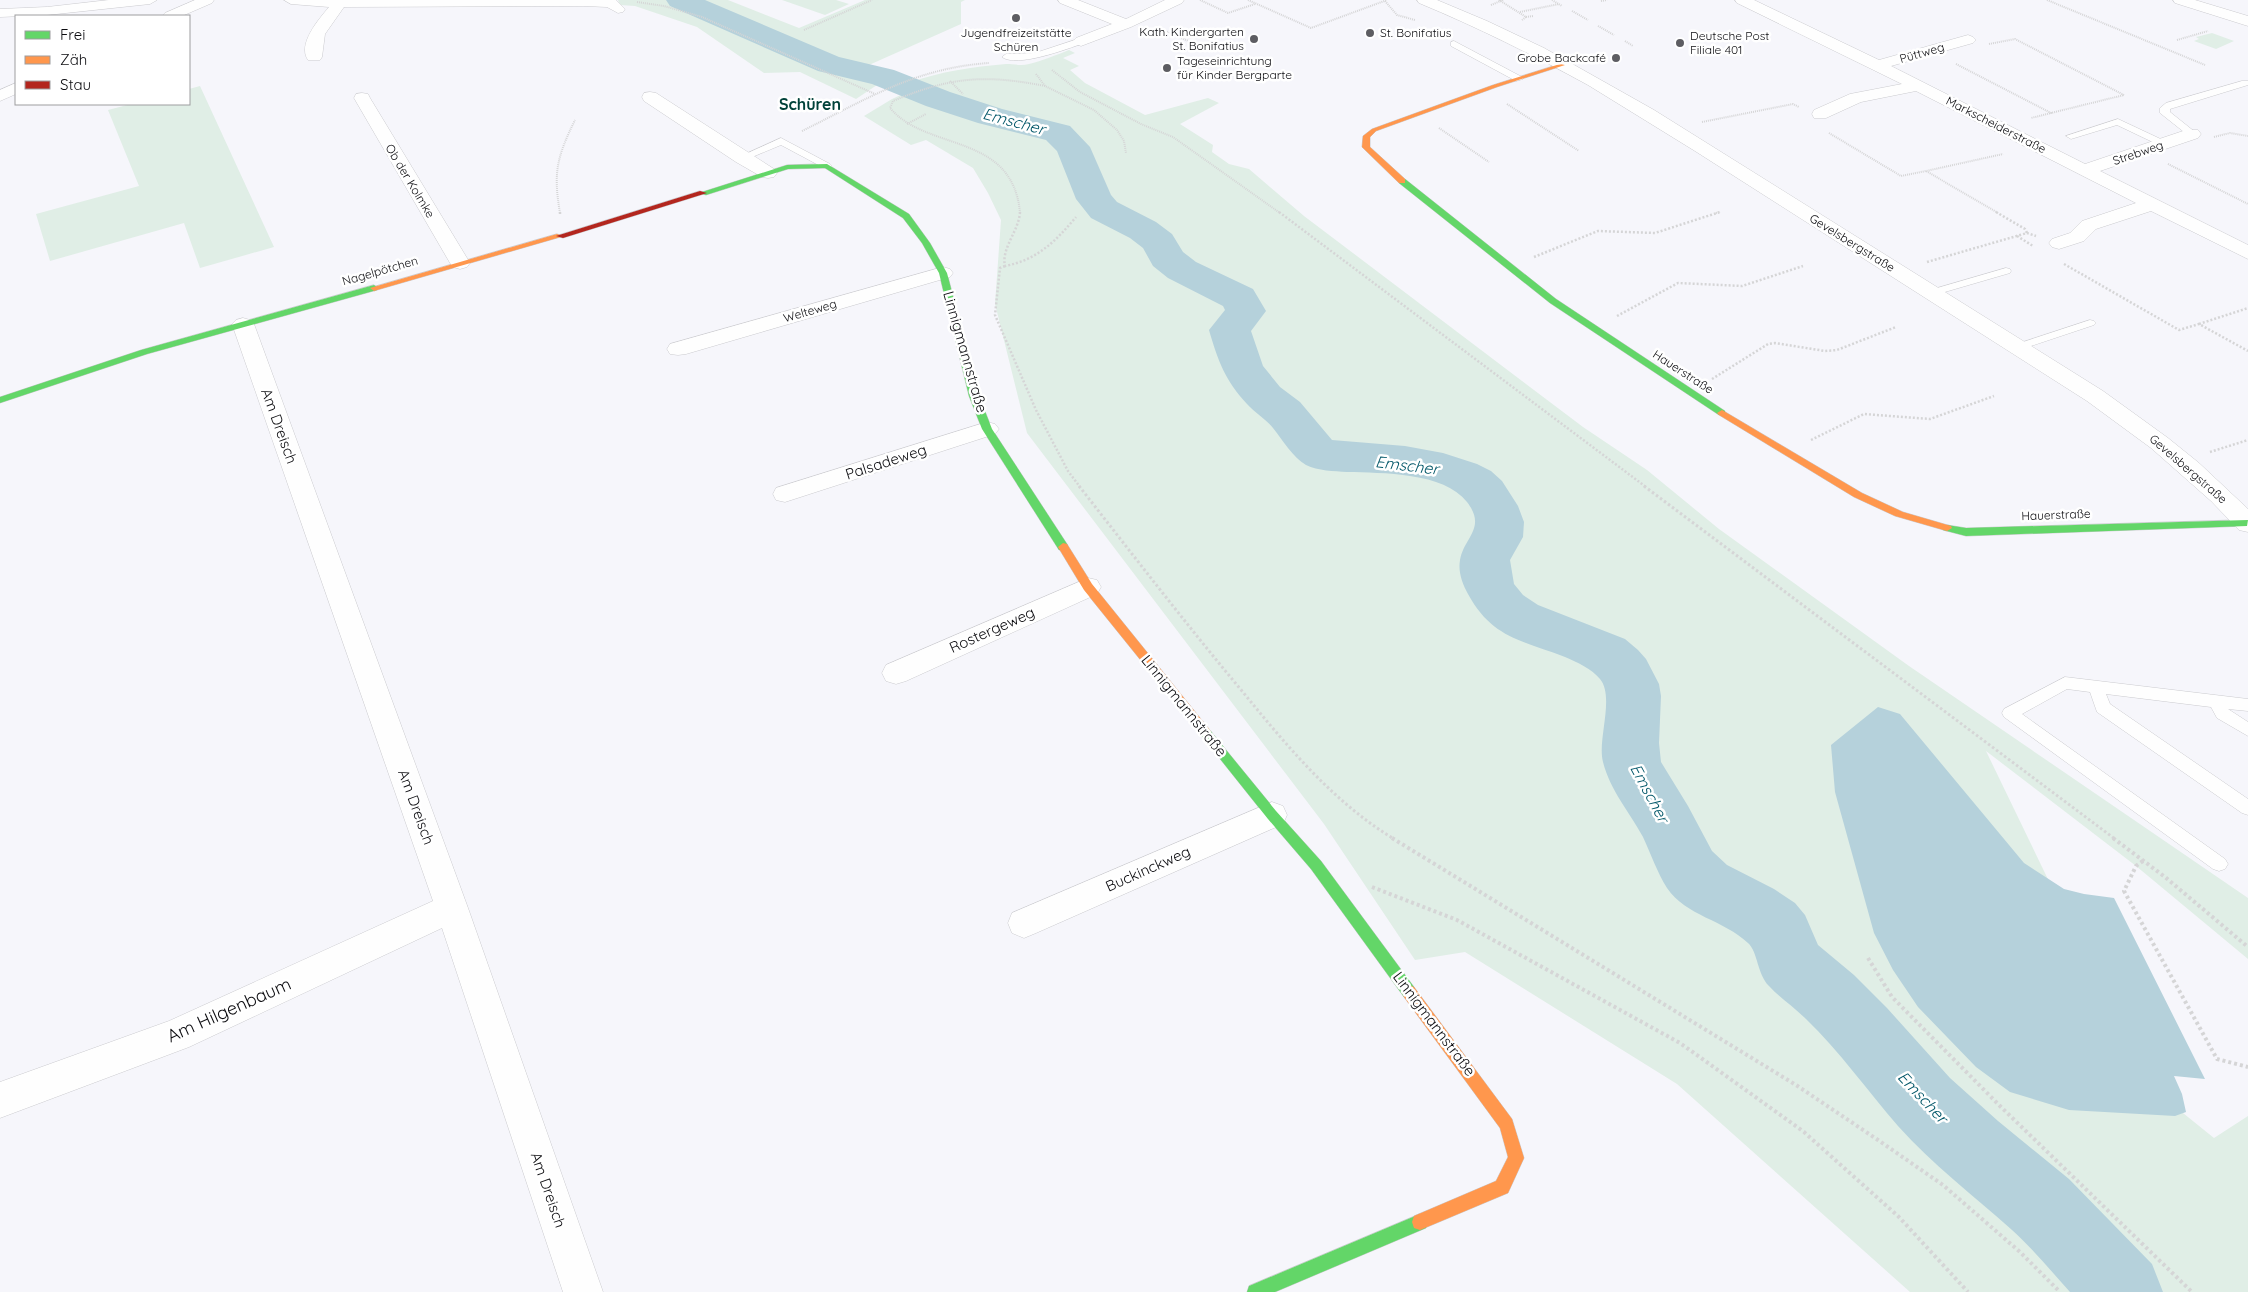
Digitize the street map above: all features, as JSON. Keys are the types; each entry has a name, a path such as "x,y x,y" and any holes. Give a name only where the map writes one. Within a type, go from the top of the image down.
{"street":[{"path":"1,13 95,7 150,0"},
{"path":"172,15 207,0"},
{"path":"291,0 340,3 614,6"},
{"path":"1065,0 1132,21"},
{"path":"1081,41 1132,21 1177,0"},
{"name":"Markscheiderstraße","path":"1742,0 1877,65 2248,253"},
{"path":"2180,0 2203,3 2248,20"},
{"name":"Gevelsbergstraße","path":"1431,1 1507,36 1616,95 2059,372 2156,440 2248,523"},
{"path":"314,57 314,41 320,28 340,3"},
{"name":"Püttweg","path":"1877,65 1968,40"},
{"name":"Hauerstraße","path":"1562,65 1482,91 1374,130 1367,136 1366,147 1415,193 1507,266 1590,327 1786,452 1858,495 1899,514 1940,527 1966,532 2248,523"},
{"path":"1820,114 1856,98 1918,86"},
{"path":"0,96 15,88"},
{"path":"650,96 742,158 768,173 805,165 827,166"},
{"name":"Ob der Kolmke","path":"362,98 460,263"},
{"name":"Strebweg","path":"2084,170 2192,134"},
{"name":"Linnigmannstraße","path":"827,166 906,216 926,243 943,273 974,396 988,429 1088,587 1272,815 1316,865 1508,1124 1516,1158 1502,1187 1255,1292"},
{"name":"Nagelpötchen","path":"0,400 144,352 636,215 768,173"},
{"path":"2059,244 2077,236 2089,225 2153,204"},
{"name":"Welteweg","path":"678,349 943,273"},
{"name":"Am Dreisch","path":"243,324 452,908 583,1292"},
{"name":"Palsadeweg","path":"785,494 988,429"},
{"name":"Rostergeweg","path":"896,673 1088,587"},
{"name":"Buckinckweg","path":"1024,923 1272,815"},
{"name":"Am Hilgenbaum","path":"0,1100 178,1035 452,908"}],"lane":[{"path":"1006,57 1034,56 1081,41"},
{"path":"1454,44 1519,79"},
{"path":"2192,134 2165,113 2165,108 2169,105 2245,83"},
{"path":"2071,136 2118,122 2164,144"},
{"path":"742,158 781,141 827,166"},
{"path":"1931,293 2006,271"},
{"path":"2018,347 2090,323"},
{"path":"2218,864 2010,713 2065,683 2248,705"},
{"path":"2096,686 2102,708 2248,808"},
{"path":"2216,701 2223,714 2248,730"}],"path":[{"path":"804,30 872,0"},
{"path":"1200,0 1228,13 1256,4"},
{"path":"1248,0 1311,28 1386,0 1392,10"},
{"path":"1519,12 1560,5 1552,0"},
{"path":"1601,1 1607,0"},
{"path":"2047,0 2205,65"},
{"path":"614,6 643,2 681,10 876,95"},
{"path":"1572,11 1588,20"},
{"path":"1526,17 1533,16"},
{"path":"1132,21 1202,47"},
{"path":"1598,26 1614,35"},
{"path":"2177,40 2211,30 2202,26"},
{"path":"1968,40 1988,44 2015,39 2124,95 2000,128"},
{"path":"1625,41 1633,46"},
{"path":"1929,51 2051,113"},
{"path":"1034,56 1080,92 1141,124 1173,137 1242,185 2143,861 2248,947"},
{"path":"781,141 905,82 947,68 1005,62 1019,58"},
{"path":"1005,266 1003,256 1019,226 1021,216 1014,189 1006,173 983,152 906,124 893,114 890,108 893,101 922,88 950,81 988,77 1045,86 1094,110 1117,130 1124,142 1126,153"},
{"path":"1039,77 1045,86"},
{"path":"950,81 963,94"},
{"path":"1482,91 1520,111 1580,151"},
{"path":"1701,122 1793,104 1820,114 1814,124 1901,176 2038,146"},
{"path":"906,124 926,114"},
{"path":"1417,114 1447,132 1489,162"},
{"path":"563,235 555,187 555,170 558,156 575,120"},
{"path":"2217,136 2230,133 2248,138"},
{"path":"2143,151 2248,204"},
{"path":"1926,171 2026,228 2027,233"},
{"path":"1507,266 1558,248 1598,231 1654,233 1720,212"},
{"path":"1076,216 1047,250 1028,261 1000,268 995,315 1036,410 1068,471 1202,643 1315,776 1374,828 1796,1085 1927,1174 1963,1201 2020,1252 2060,1292"},
{"path":"1925,262 2010,238"},
{"path":"2059,244 2075,257 2062,262 2179,330 2248,308"},
{"path":"1590,327 1625,313 1678,283 1742,286 1802,266"},
{"path":"2199,324 2248,351"},
{"path":"1686,390 1716,377 1768,344 1776,343 1825,351 1837,350 1896,328"},
{"path":"1786,452 1864,414 1930,419 1994,396"},
{"path":"2209,452 2248,440"},
{"path":"2143,861 2136,866 2124,891 2217,1059 2248,1067"},
{"path":"1369,886 1457,920 1680,1043 1804,1132 1898,1216 1968,1292"},
{"path":"1868,958 1892,996 2000,1106 2192,1292"}],"shaded area":[{"path":"618,0 728,0 799,28 865,0 965,0 961,2 961,24 860,69 889,77 856,99 800,72 764,73 697,27 635,6 620,5"},
{"path":"782,0 836,0 849,4 825,15"},
{"path":"2212,33 2234,41 2216,49 2194,41 2199,39 2196,37"},
{"path":"1069,50 1075,53 1063,58 1079,66 1070,70 1085,83 1145,115 1208,98 1219,103 1180,124 1213,145 1212,152 1229,164 1249,169 1304,216 1583,427 1647,470 1719,529 1909,666 2248,898 2248,959 2136,866 1986,751 2147,1084 2214,1138 2248,1116 2248,1292 1910,1292 1677,1084 1465,952 1415,960 1324,824 1027,433 995,304 1001,220 973,168 926,140 911,145 864,116 892,99 918,87 909,83 921,79 969,68 1006,64 1029,64"},
{"path":"200,86 274,247 200,268 184,223 50,261 36,214 139,186 108,110 127,105 190,105 190,89"}],"water":[{"path":"1878,707 1900,714 2024,863 2064,889 2114,898 2205,1079 2174,1076 2182,1094 2186,1112 2175,1116 2069,1110 2010,1092 1976,1067 1918,1007 1893,970 1874,933 1835,792 1831,745"}],"waterway":[{"name":"Emscher","path":"680,0 829,64 883,77 938,99 990,116 1058,133 1073,147 1094,199 1104,210 1143,230 1159,242 1167,258 1182,270 1239,298 1246,311 1230,330 1242,368 1264,396 1284,412 1316,450 1323,455 1425,464 1460,474 1480,486 1494,506 1500,530 1496,542 1489,549 1485,560 1487,578 1491,589 1505,608 1519,618 1606,653 1627,674 1633,696 1632,762 1645,789 1667,824 1690,870 1705,884 1762,915 1772,923 1784,939 1789,962 1830,997 1863,1031 1925,1103 1972,1147 2042,1206 2124,1292"}],"traffic: fast":[{"path":"703,193 787,167 827,166 906,216 926,243 943,273 974,396 987,429 1063,547"},
{"path":"1402,181 1553,301 1722,413"},
{"path":"0,400 144,352 374,288"},
{"path":"1947,528 1966,532 2247,523"},
{"path":"1205,732 1272,815 1316,865 1409,992"},
{"path":"1255,1292 1420,1222"}],"traffic: slow":[{"path":"1402,181 1366,147 1367,136 1374,130 1495,86 1562,65"},
{"path":"374,288 560,236"},
{"path":"1722,413 1858,495 1899,514 1947,528"},
{"path":"1063,547 1088,587 1205,732"},
{"path":"1409,992 1507,1124 1516,1158 1502,1187 1420,1222"}],"traffic: jam":[{"path":"560,236 703,193"}],"place":[{"name":"Jugendfreizeitstätte Schüren","path":"1016,18"},
{"name":"St. Bonifatius","path":"1370,33"},
{"name":"Kath. Kindergarten St. Bonifatius","path":"1254,39"},
{"name":"Deutsche Post Filiale 401","path":"1680,43"},
{"name":"Grobe Backcafé","path":"1616,58"},
{"name":"Tageseinrichtung für Kinder Bergparte","path":"1167,68"}],"district":[{"name":"Schüren","path":"810,104"}]}
